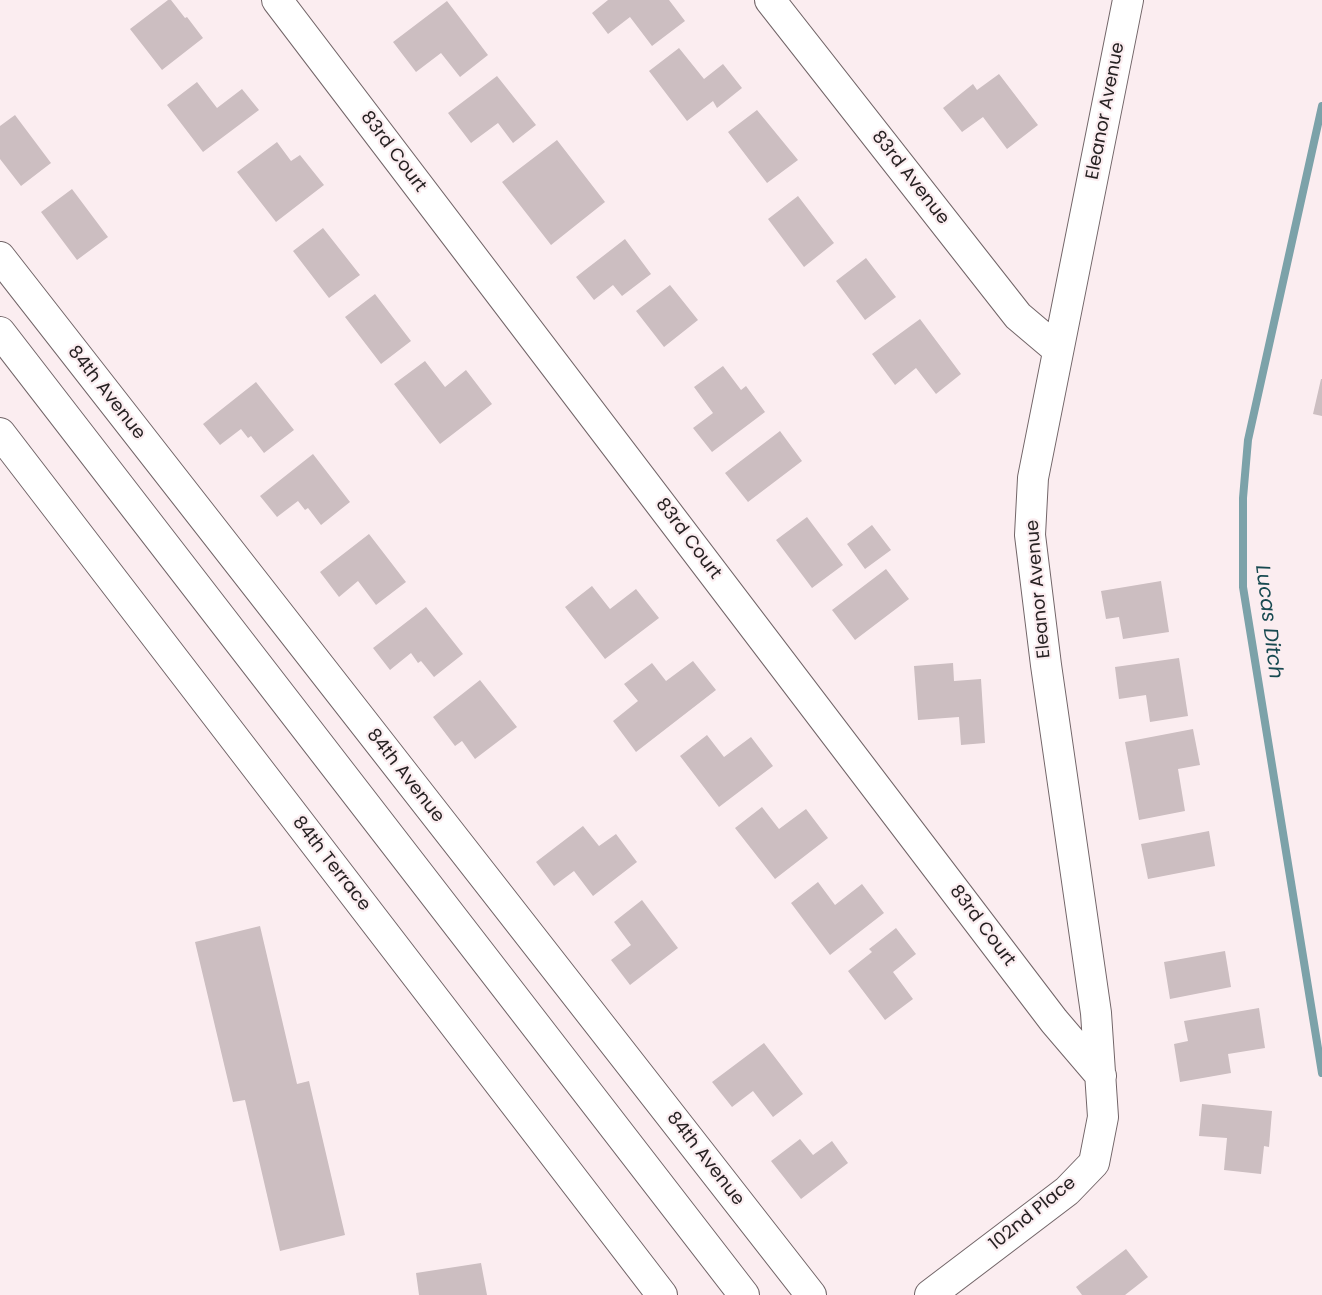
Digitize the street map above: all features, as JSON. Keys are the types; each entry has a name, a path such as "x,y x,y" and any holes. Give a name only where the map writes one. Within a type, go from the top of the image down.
{"street":[{"name":"83rd Court","path":"277,0 1047,1011 1101,1076"},
{"name":"83rd Avenue","path":"770,0 1018,316 1057,349"},
{"name":"Eleanor Avenue","path":"1101,1076 1096,1013 1046,665 1030,535 1033,478 1128,0"},
{"name":"84th Avenue","path":"0,257 811,1295"},
{"path":"0,332 744,1295"},
{"name":"84th Terrace","path":"0,433 662,1295"},
{"name":"102nd Place","path":"930,1295 1068,1191 1094,1163 1103,1117 1101,1076"}],"building":[{"path":"171,0 185,18 187,17 203,38 162,70 130,29"},
{"path":"608,0 669,0 685,21 652,46 630,17 608,34 592,13"},
{"path":"447,1 488,55 460,77 441,53 416,72 393,42"},
{"path":"679,48 704,79 723,64 742,88 717,108 713,101 687,121 649,71"},
{"path":"999,74 1038,125 1007,149 983,117 962,132 943,108 973,84 977,90"},
{"path":"497,76 536,125 513,143 498,123 471,143 448,113"},
{"path":"197,82 217,108 242,89 259,110 203,152 167,105"},
{"path":"757,110 798,160 767,183 728,132"},
{"path":"15,115 51,163 21,186 0,159 0,126"},
{"path":"557,140 605,202 551,245 502,182"},
{"path":"277,142 291,161 300,155 324,185 276,222 237,172"},
{"path":"72,189 108,237 77,260 41,212"},
{"path":"798,196 834,243 804,267 768,219"},
{"path":"323,228 360,275 329,298 293,251"},
{"path":"625,239 651,274 622,296 613,285 594,300 576,277"},
{"path":"866,258 896,297 865,320 836,281"},
{"path":"670,285 698,320 664,347 636,311"},
{"path":"375,294 411,341 381,364 345,317"},
{"path":"920,319 961,374 936,394 916,368 895,385 872,354"},
{"path":"425,361 445,387 466,370 492,404 440,444 394,384"},
{"path":"723,366 741,390 746,386 765,412 712,452 693,428 713,413 694,387"},
{"path":"1322,379 1322,416 1313,414"},
{"path":"256,382 294,430 264,453 251,436 248,438 241,429 220,445 203,424"},
{"path":"780,431 802,461 748,502 725,473"},
{"path":"313,454 350,502 321,525 308,508 305,510 298,501 277,517 260,496"},
{"path":"807,517 843,565 812,588 776,540"},
{"path":"872,525 891,550 865,569 847,544"},
{"path":"369,534 406,582 376,605 358,581 339,597 320,572"},
{"path":"886,569 909,599 855,640 832,610"},
{"path":"1161,581 1169,632 1123,639 1119,617 1106,619 1101,591"},
{"path":"592,586 610,609 636,589 659,618 605,659 565,607"},
{"path":"426,607 463,654 434,677 421,661 418,663 411,653 390,670 373,648"},
{"path":"1179,658 1188,716 1150,722 1146,695 1119,699 1115,667"},
{"path":"693,661 716,690 636,752 613,721 638,701 624,684 652,663 666,681"},
{"path":"953,663 954,681 981,679 985,743 961,745 959,717 918,720 914,666"},
{"path":"480,680 517,727 475,759 462,741 455,746 433,717"},
{"path":"1193,729 1200,765 1178,769 1185,811 1139,820 1125,742"},
{"path":"707,735 724,757 751,737 773,766 719,807 680,756"},
{"path":"762,807 779,829 806,809 828,838 775,879 735,828"},
{"path":"583,826 599,846 616,834 637,862 593,896 574,871 554,886 536,862"},
{"path":"1209,831 1215,866 1148,879 1141,844"},
{"path":"818,882 835,905 862,884 884,913 830,955 791,903"},
{"path":"642,900 678,948 630,985 611,960 631,945 614,922"},
{"path":"260,926 297,1084 309,1081 345,1235 280,1251 245,1100 233,1102 195,942"},
{"path":"896,928 916,954 893,972 913,999 885,1020 848,971 872,952 869,949"},
{"path":"1225,951 1231,987 1170,999 1164,962"},
{"path":"1259,1008 1265,1048 1228,1054 1231,1073 1180,1082 1174,1044 1188,1041 1184,1021"},
{"path":"764,1043 803,1094 773,1117 753,1091 732,1107 712,1082"},
{"path":"1202,1104 1272,1111 1269,1147 1264,1146 1261,1174 1224,1170 1227,1138 1199,1136"},
{"path":"800,1139 813,1155 832,1141 848,1163 801,1199 771,1161"},
{"path":"1126,1249 1148,1277 1125,1295 1082,1295 1076,1287"},
{"path":"481,1263 487,1295 419,1295 416,1273"}],"waterway":[{"name":"Lucas Ditch","path":"1322,106 1248,440 1243,498 1243,587 1322,1073"}]}
